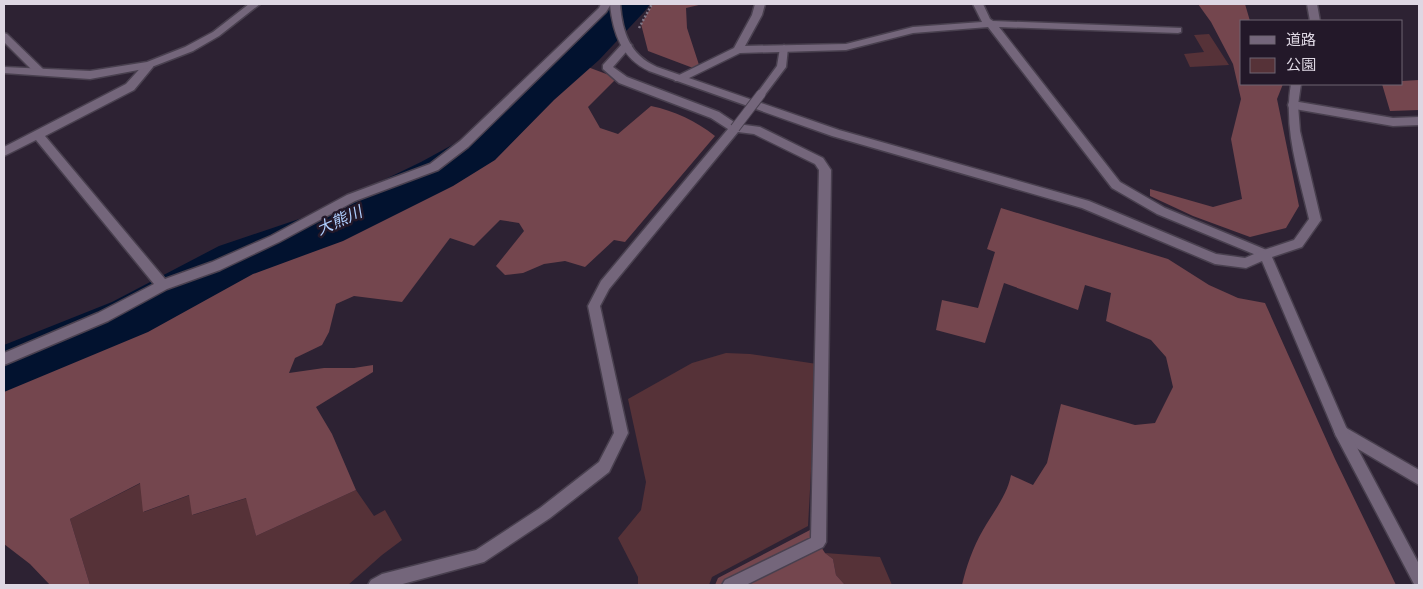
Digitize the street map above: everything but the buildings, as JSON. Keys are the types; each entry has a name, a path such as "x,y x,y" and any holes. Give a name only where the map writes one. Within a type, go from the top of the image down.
{"street":[{"path":"4,70 90,75 149,65 196,46 216,34 255,4"},
{"path":"4,359 103,317 162,285 216,266 275,239 351,198 434,167 464,144 606,4"},
{"path":"615,4 616,15 625,42 632,56 642,64 836,133 1085,204 1215,259 1246,262 1298,244 1315,220 1295,131 1292,106 1296,85"},
{"path":"738,50 757,15 760,4"},
{"path":"978,4 986,21 992,24 1116,185 1161,211 1265,254 1341,431 1419,579"},
{"path":"1312,4 1315,20"},
{"path":"680,79 738,50 846,47 913,30 992,24 1178,30"},
{"path":"4,36 40,72"},
{"path":"625,42 607,67 623,80 715,115 735,128 756,130 819,161 825,170 818,542 730,585"},
{"path":"4,152 130,87 149,65"},
{"path":"1292,106 1393,122 1419,121"},
{"path":"376,585 479,557 545,512 604,466 621,433 594,306 605,285 735,128"},
{"path":"38,135 162,285"},
{"path":"1341,431 1419,478"}],"lane":[{"path":"735,128 781,67 784,48"}],"green space":[{"path":"1209,34 1229,65 1190,67 1184,54 1204,52 1194,35"},
{"path":"726,353 750,354 817,364 808,526 712,577 709,585 638,585 638,577 618,538 641,510 646,482 628,399 692,363"},
{"path":"141,483 144,512 190,495 193,515 247,498 256,536 356,490 374,516 385,510 402,540 348,585 90,585 70,519"},
{"path":"825,553 880,557 892,585 845,585 836,575 833,559"}],"shaded area":[{"path":"653,4 703,4 686,8 687,28 701,71 648,51 641,24"},
{"path":"1198,4 1245,4 1250,20 1240,20 1240,85 1283,85 1277,99 1299,206 1286,228 1250,237 1193,216 1150,196 1150,189 1213,207 1242,199 1231,139 1241,99 1233,64 1211,22"},
{"path":"577,63 617,78 588,107 600,128 618,134 651,106 685,117 715,136 625,242 614,240 585,267 565,261 544,264 523,273 505,275 496,266 524,231 519,223 500,220 474,246 450,238 402,302 354,296 336,304 329,332 322,345 295,358 289,373 324,368 354,368 373,365 373,372 316,407 332,434 356,490 256,536 246,498 192,515 189,495 143,512 140,483 70,519 90,585 50,585 30,564 4,544 4,362 125,313 234,257 329,221 435,171 477,146 512,111 545,91"},
{"path":"1419,80 1419,110 1390,111 1382,85 1403,85 1403,81"},
{"path":"1001,208 1168,259 1209,285 1238,298 1265,303 1335,459 1396,585 962,585 976,543 1003,497 1011,475 1033,485 1047,463 1061,404 1135,425 1155,423 1173,387 1166,357 1151,340 1106,321 1111,293 1085,285 1078,310 1004,283 985,343 936,330 942,300 978,308 995,252 987,249"},
{"path":"810,530 825,553 833,559 836,575 845,585 715,585 718,578"}],"waterway":[{"name":"大熊川","path":"4,369 130,317 236,260 327,228 437,174 480,149 540,90 585,51 631,4"}]}
